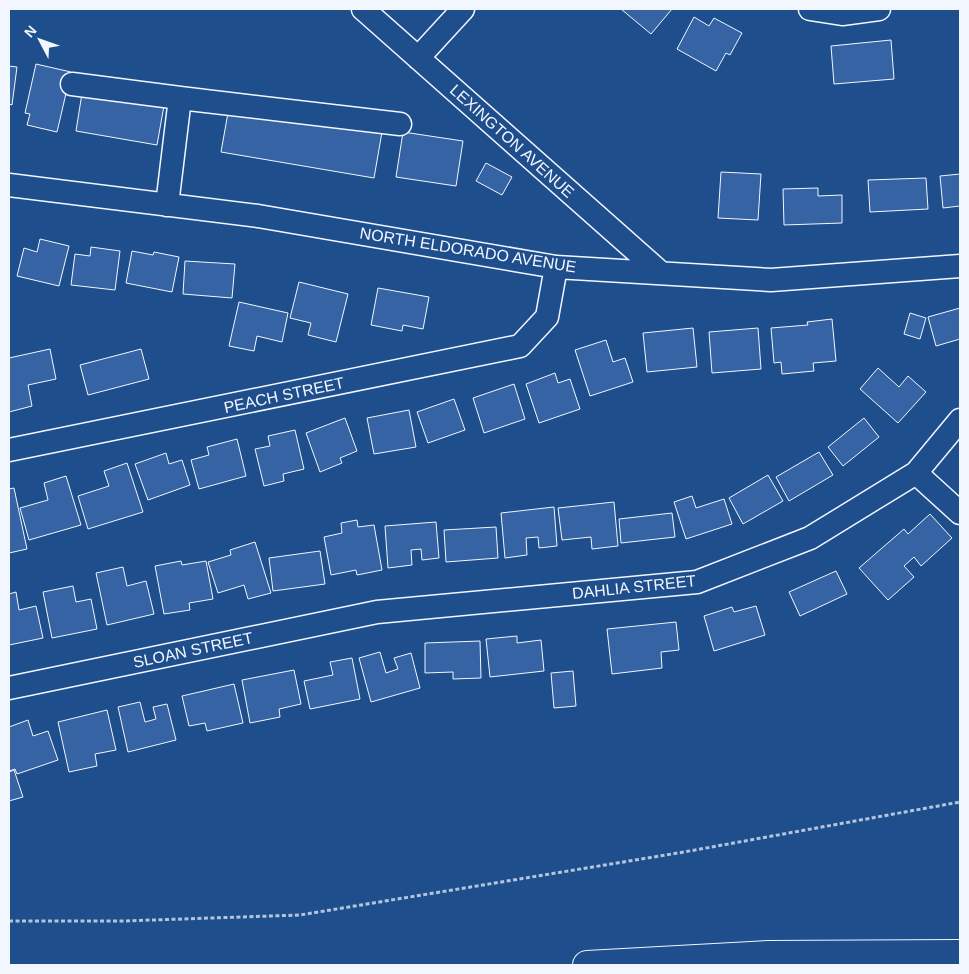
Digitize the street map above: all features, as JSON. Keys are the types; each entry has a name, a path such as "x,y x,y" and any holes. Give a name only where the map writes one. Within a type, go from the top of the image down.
{"main road":[{"path":"587,965 768,955 960,954"}],"street":[{"name":"LEXINGTON AVENUE","path":"362,9 661,273"},
{"path":"418,58 463,9"},
{"path":"810,9 842,14 879,9"},
{"path":"72,84 400,124"},
{"path":"167,205 180,98"},
{"name":"NORTH ELDORADO AVENUE","path":"9,185 258,216 556,266 771,280 960,266"},
{"name":"PEACH STREET","path":"9,450 520,346 547,317 556,266"},
{"name":"DAHLIA STREET","path":"378,612 697,582 810,538 916,473 960,420"},
{"path":"916,473 960,513"},
{"name":"SLOAN STREET","path":"9,688 378,612"}],"path":[{"path":"9,921 123,921 300,915 665,855 960,802"}],"building":[{"path":"621,9 672,9 651,34"},
{"path":"694,17 709,26 714,18 742,33 730,55 726,53 716,71 677,49"},
{"path":"891,40 894,79 834,84 831,46"},
{"path":"36,64 71,72 57,132 27,125 30,114 25,113"},
{"path":"9,66 17,67 12,105 9,104"},
{"path":"83,87 165,100 157,145 76,131"},
{"path":"229,107 382,132 374,178 221,152"},
{"path":"403,132 463,141 456,186 396,177"},
{"path":"486,163 512,177 502,195 476,181"},
{"path":"721,172 761,174 758,220 718,218"},
{"path":"960,174 960,206 943,208 940,176"},
{"path":"926,178 928,209 870,212 868,180"},
{"path":"818,188 818,196 842,195 842,223 784,225 783,189"},
{"path":"40,239 69,246 59,286 17,276 24,248 37,252"},
{"path":"91,247 120,251 115,290 71,285 75,254 90,256"},
{"path":"132,251 153,255 154,252 179,257 172,292 126,283"},
{"path":"185,261 235,264 232,298 183,294"},
{"path":"299,282 348,294 336,342 308,335 311,323 290,318"},
{"path":"378,288 429,297 423,329 403,325 402,331 371,325"},
{"path":"239,302 288,313 282,342 257,336 254,351 229,346"},
{"path":"960,308 960,339 936,346 928,317"},
{"path":"910,313 926,318 920,339 904,334"},
{"path":"832,319 836,361 813,363 814,371 782,374 781,362 774,363 771,328 808,325 807,322"},
{"path":"693,328 697,367 647,372 643,333"},
{"path":"758,328 761,369 712,373 709,332"},
{"path":"606,340 613,362 625,358 633,382 590,396 575,350"},
{"path":"50,349 56,379 28,385 32,406 9,412 9,358"},
{"path":"141,349 149,379 88,395 80,365"},
{"path":"878,368 899,387 908,376 926,392 898,423 860,389"},
{"path":"555,373 558,383 570,379 580,409 539,423 526,384"},
{"path":"514,384 525,419 484,433 473,398"},
{"path":"454,399 465,430 428,443 417,412"},
{"path":"409,410 416,447 374,454 367,418"},
{"path":"345,418 357,451 340,458 342,463 320,472 306,433"},
{"path":"864,418 879,437 843,466 828,447"},
{"path":"295,430 304,469 283,474 284,481 264,486 255,449 270,446 268,436"},
{"path":"237,439 246,476 199,489 191,460 209,455 207,447"},
{"path":"819,452 833,475 789,501 776,477"},
{"path":"166,453 169,464 182,460 190,485 148,500 135,464"},
{"path":"127,463 143,512 88,529 78,496 109,486 104,471"},
{"path":"768,475 783,501 743,524 729,498"},
{"path":"66,476 81,525 29,540 20,508 48,500 44,483"},
{"path":"14,488 27,549 9,553 9,489"},
{"path":"692,496 696,508 724,499 732,524 686,539 674,502"},
{"path":"614,502 618,546 592,549 591,537 562,540 558,508"},
{"path":"554,507 557,546 539,548 538,537 526,538 527,555 505,558 501,513"},
{"path":"672,513 675,537 621,543 619,519"},
{"path":"930,514 952,538 921,566 914,557 904,566 914,577 888,600 859,568 904,529 908,534"},
{"path":"357,520 358,527 374,525 382,570 357,575 356,570 331,575 324,537 342,533 341,523"},
{"path":"436,522 439,558 422,560 421,549 411,550 412,565 388,568 385,526"},
{"path":"496,527 498,558 446,562 444,530"},
{"path":"255,542 271,593 248,599 244,585 218,593 208,562 231,555 230,550"},
{"path":"320,551 325,584 273,591 269,558"},
{"path":"181,561 182,565 206,561 213,599 189,603 190,610 164,614 155,566"},
{"path":"123,567 127,586 146,581 154,614 107,625 96,573"},
{"path":"836,571 847,594 800,616 789,592"},
{"path":"73,586 76,602 91,599 97,629 52,638 43,592"},
{"path":"16,592 19,610 36,606 43,638 9,645 9,594"},
{"path":"756,606 765,635 714,651 704,616 732,607 734,612"},
{"path":"676,622 679,650 661,652 662,668 612,674 607,629"},
{"path":"517,636 517,643 541,640 544,671 490,677 486,639"},
{"path":"480,641 481,678 453,679 453,672 425,673 425,643"},
{"path":"380,652 386,673 398,669 394,658 411,653 420,688 371,702 359,658"},
{"path":"352,658 360,699 310,709 304,681 333,675 330,662"},
{"path":"294,670 301,704 279,709 280,717 250,723 242,680"},
{"path":"573,671 576,706 554,708 551,673"},
{"path":"234,684 243,723 207,731 205,723 189,726 182,696"},
{"path":"140,702 145,722 156,719 153,707 167,704 176,740 128,752 118,707"},
{"path":"107,710 116,750 95,754 97,766 69,772 58,722"},
{"path":"28,720 33,736 48,731 58,760 17,774 15,769 9,771 9,727"},
{"path":"14,770 23,797 9,801 9,772"}]}
